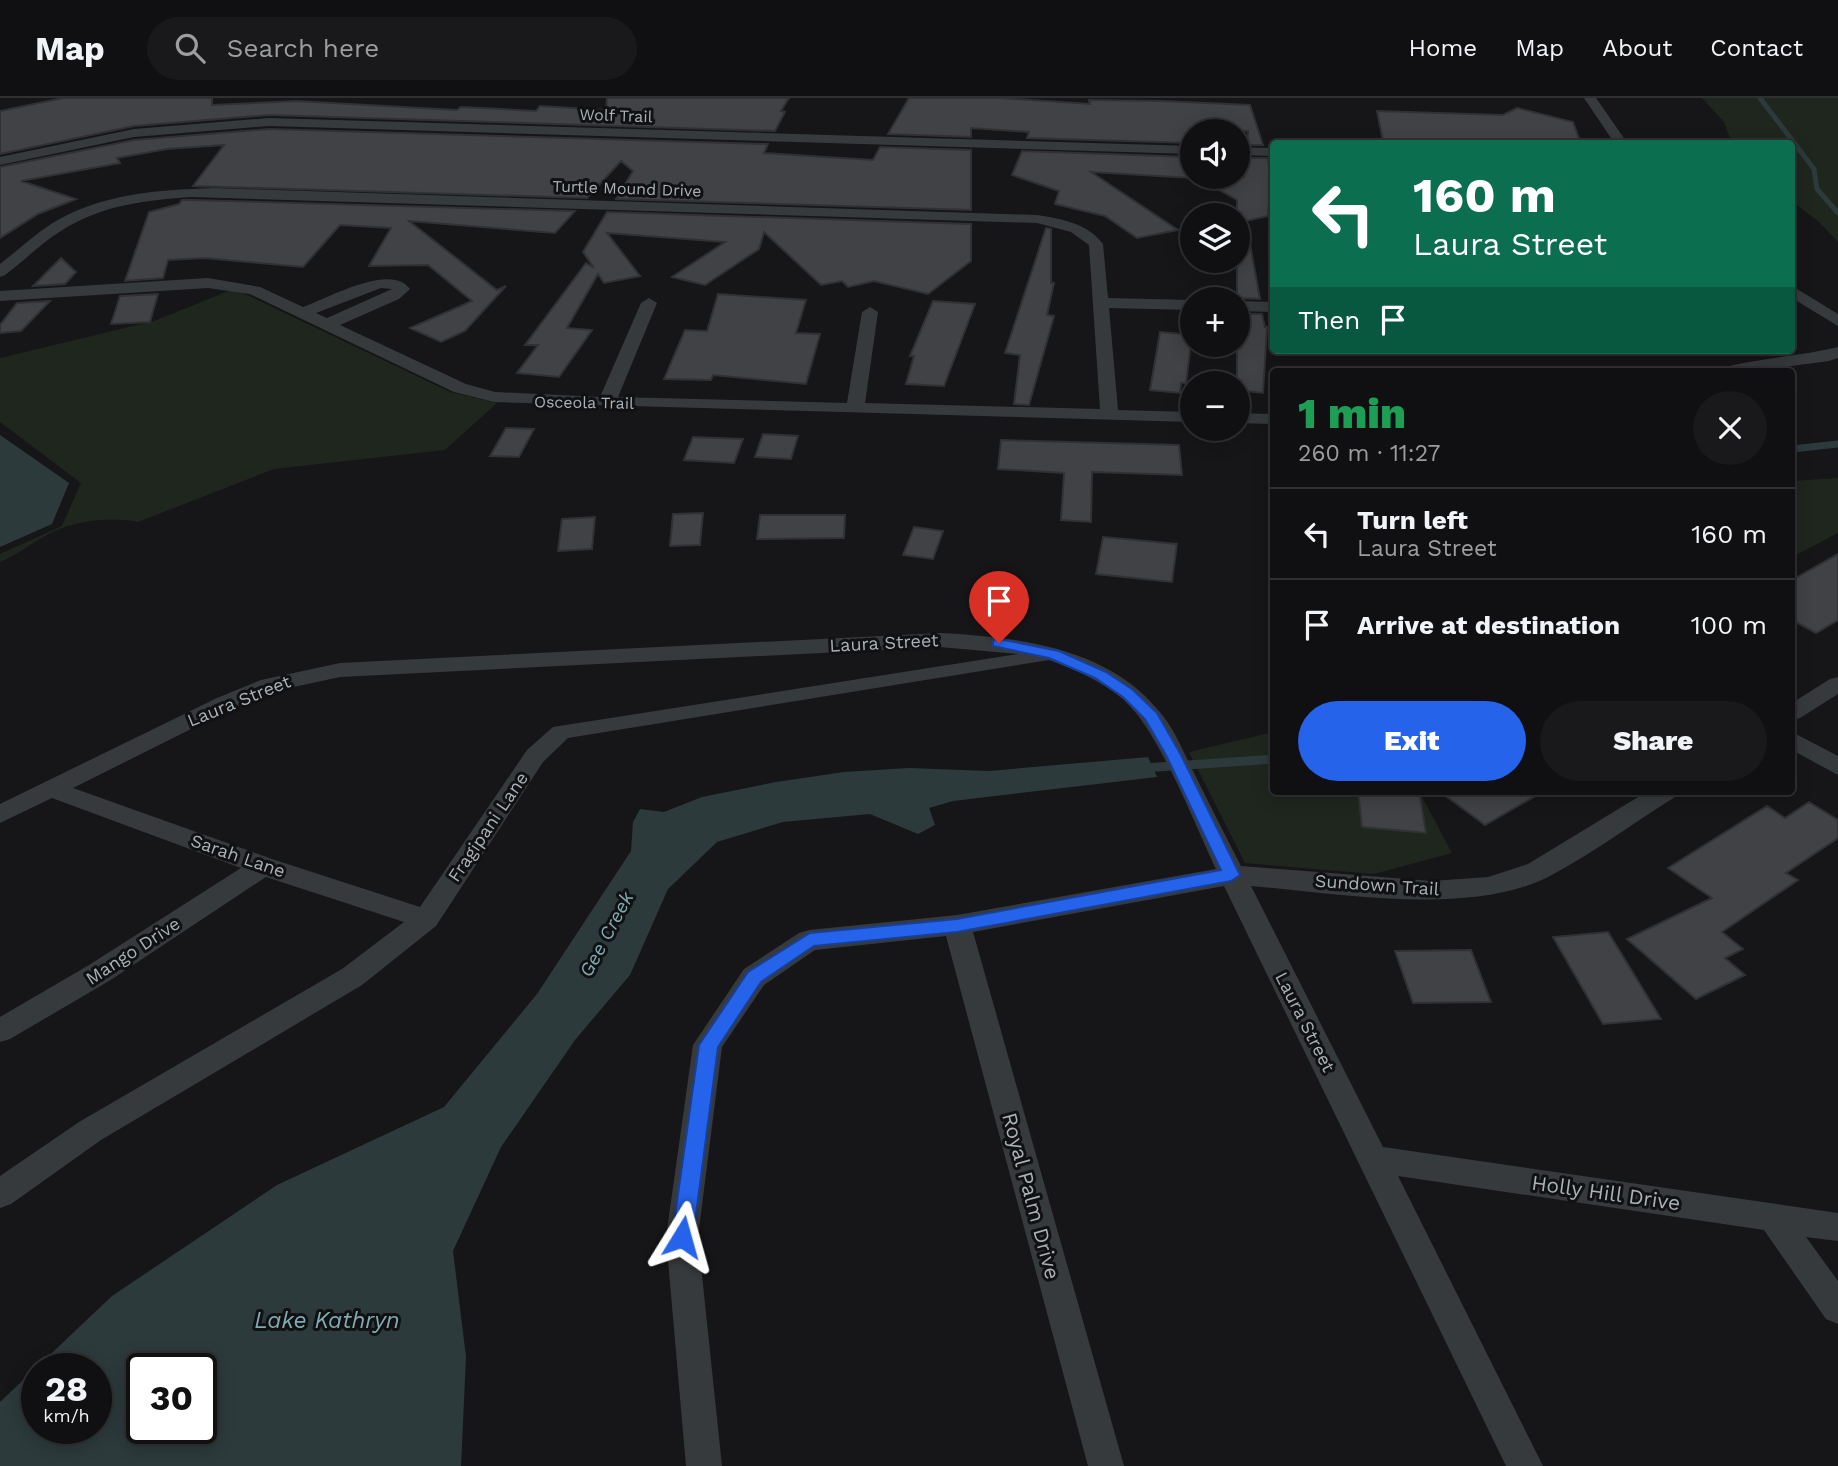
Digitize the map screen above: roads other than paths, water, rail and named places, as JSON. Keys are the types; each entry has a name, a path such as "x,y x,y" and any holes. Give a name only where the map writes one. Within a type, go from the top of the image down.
{"street":[{"path":"1578,98 1590,98 1619,140"},
{"name":"Wolf Trail","path":"0,162 134,132 270,122 1180,150"},
{"path":"1250,151 1270,152"},
{"name":"Turtle Mound Drive","path":"0,272 56,227 84,213 141,198 173,194 226,192 1037,219 1068,224 1087,233 1097,244 1109,415"},
{"path":"303,313 379,283 390,282 402,289 393,296 327,324"},
{"name":"Osceola Trail","path":"0,296 208,283 254,290 460,388 494,397 1180,417"},
{"path":"1795,293 1838,320"},
{"path":"607,402 649,303"},
{"path":"1102,303 1180,305"},
{"path":"1250,306 1270,307"},
{"path":"855,408 870,313"},
{"path":"1748,368 1838,352"},
{"path":"1250,418 1270,419"},
{"name":"Laura Street","path":"0,814 236,699 303,676 340,670 940,640 993,643 1054,654 1100,675 1128,694 1151,717 1187,782 1525,1466"},
{"name":"Fragipani Lane","path":"0,1194 90,1131 352,977 426,919 535,756 561,732 1054,654"},
{"path":"1795,711 1838,684"},
{"path":"1795,742 1838,768"},
{"name":"Sarah Lane","path":"51,789 263,866 426,919"},
{"name":"Sundown Trail","path":"704,1466 682,1237 708,1045 754,977 810,940 957,925 1231,875 1432,891 1488,886 1537,871 1660,795"},
{"name":"Mango Drive","path":"0,1031 99,973 263,866"},
{"name":"Royal Palm Drive","path":"957,925 1106,1466"},
{"name":"Holly Hill Drive","path":"1374,1159 1838,1227"},
{"path":"1773,1217 1838,1308"}],"water":[{"path":"0,435 69,483 52,524 0,547"},
{"name":"Lake Kathryn","path":"1148,757 1157,777 953,801 929,808 935,825 918,834 870,814 783,822 717,842 668,889 630,975 575,1040 501,1147 453,1251 466,1357 461,1466 0,1466 0,1402 21,1382 21,1444 112,1444 112,1353 52,1353 112,1296 277,1185 444,1107 537,994 631,851 633,822 640,809 664,812 702,797 776,782 844,772 909,768 989,771"}],"waterway":[{"name":"Gee Creek","path":"1760,98 1792,140"},
{"name":"Gee Creek","path":"1795,144 1814,169 1817,189 1838,213"},
{"name":"Gee Creek","path":"1795,449 1838,444"},
{"name":"Gee Creek","path":"1143,768 1270,759"}]}
